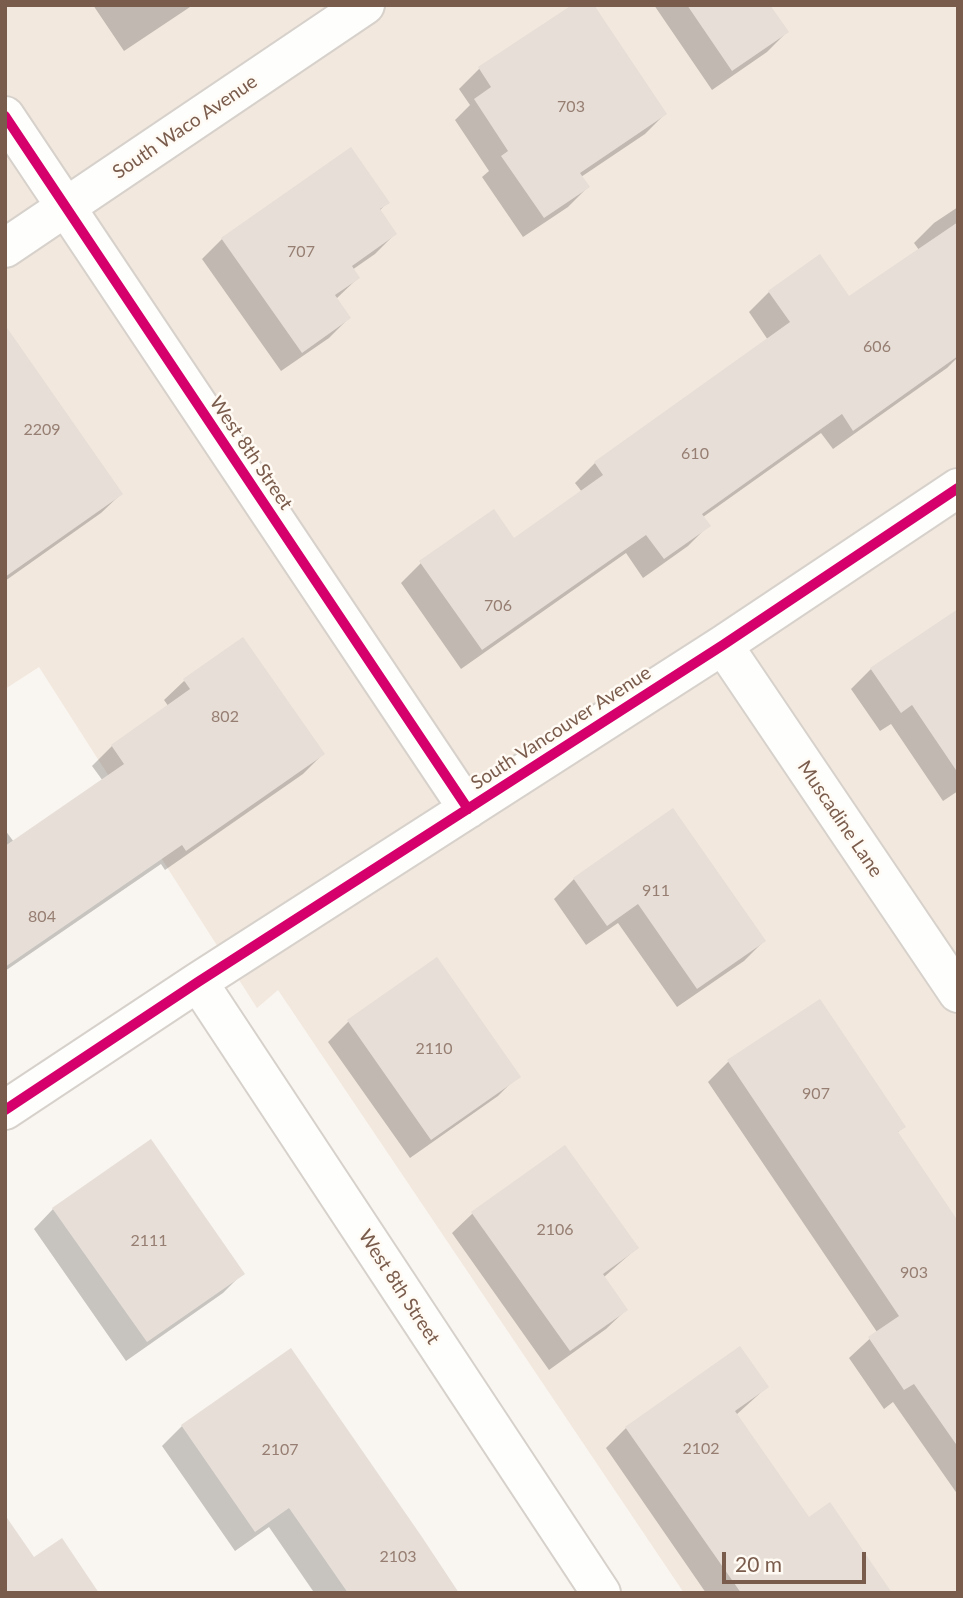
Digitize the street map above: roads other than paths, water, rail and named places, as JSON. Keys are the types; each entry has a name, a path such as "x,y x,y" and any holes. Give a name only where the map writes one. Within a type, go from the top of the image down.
{"street":[{"name":"South Waco Avenue","path":"5,248 365,5"},
{"name":"West 8th Street","path":"5,116 468,809"},
{"name":"South Vancouver Avenue","path":"5,1110 198,982 723,645 958,488"},
{"name":"Muscadine Lane","path":"723,645 958,993"},
{"name":"West 8th Street","path":"198,982 601,1593"}]}
